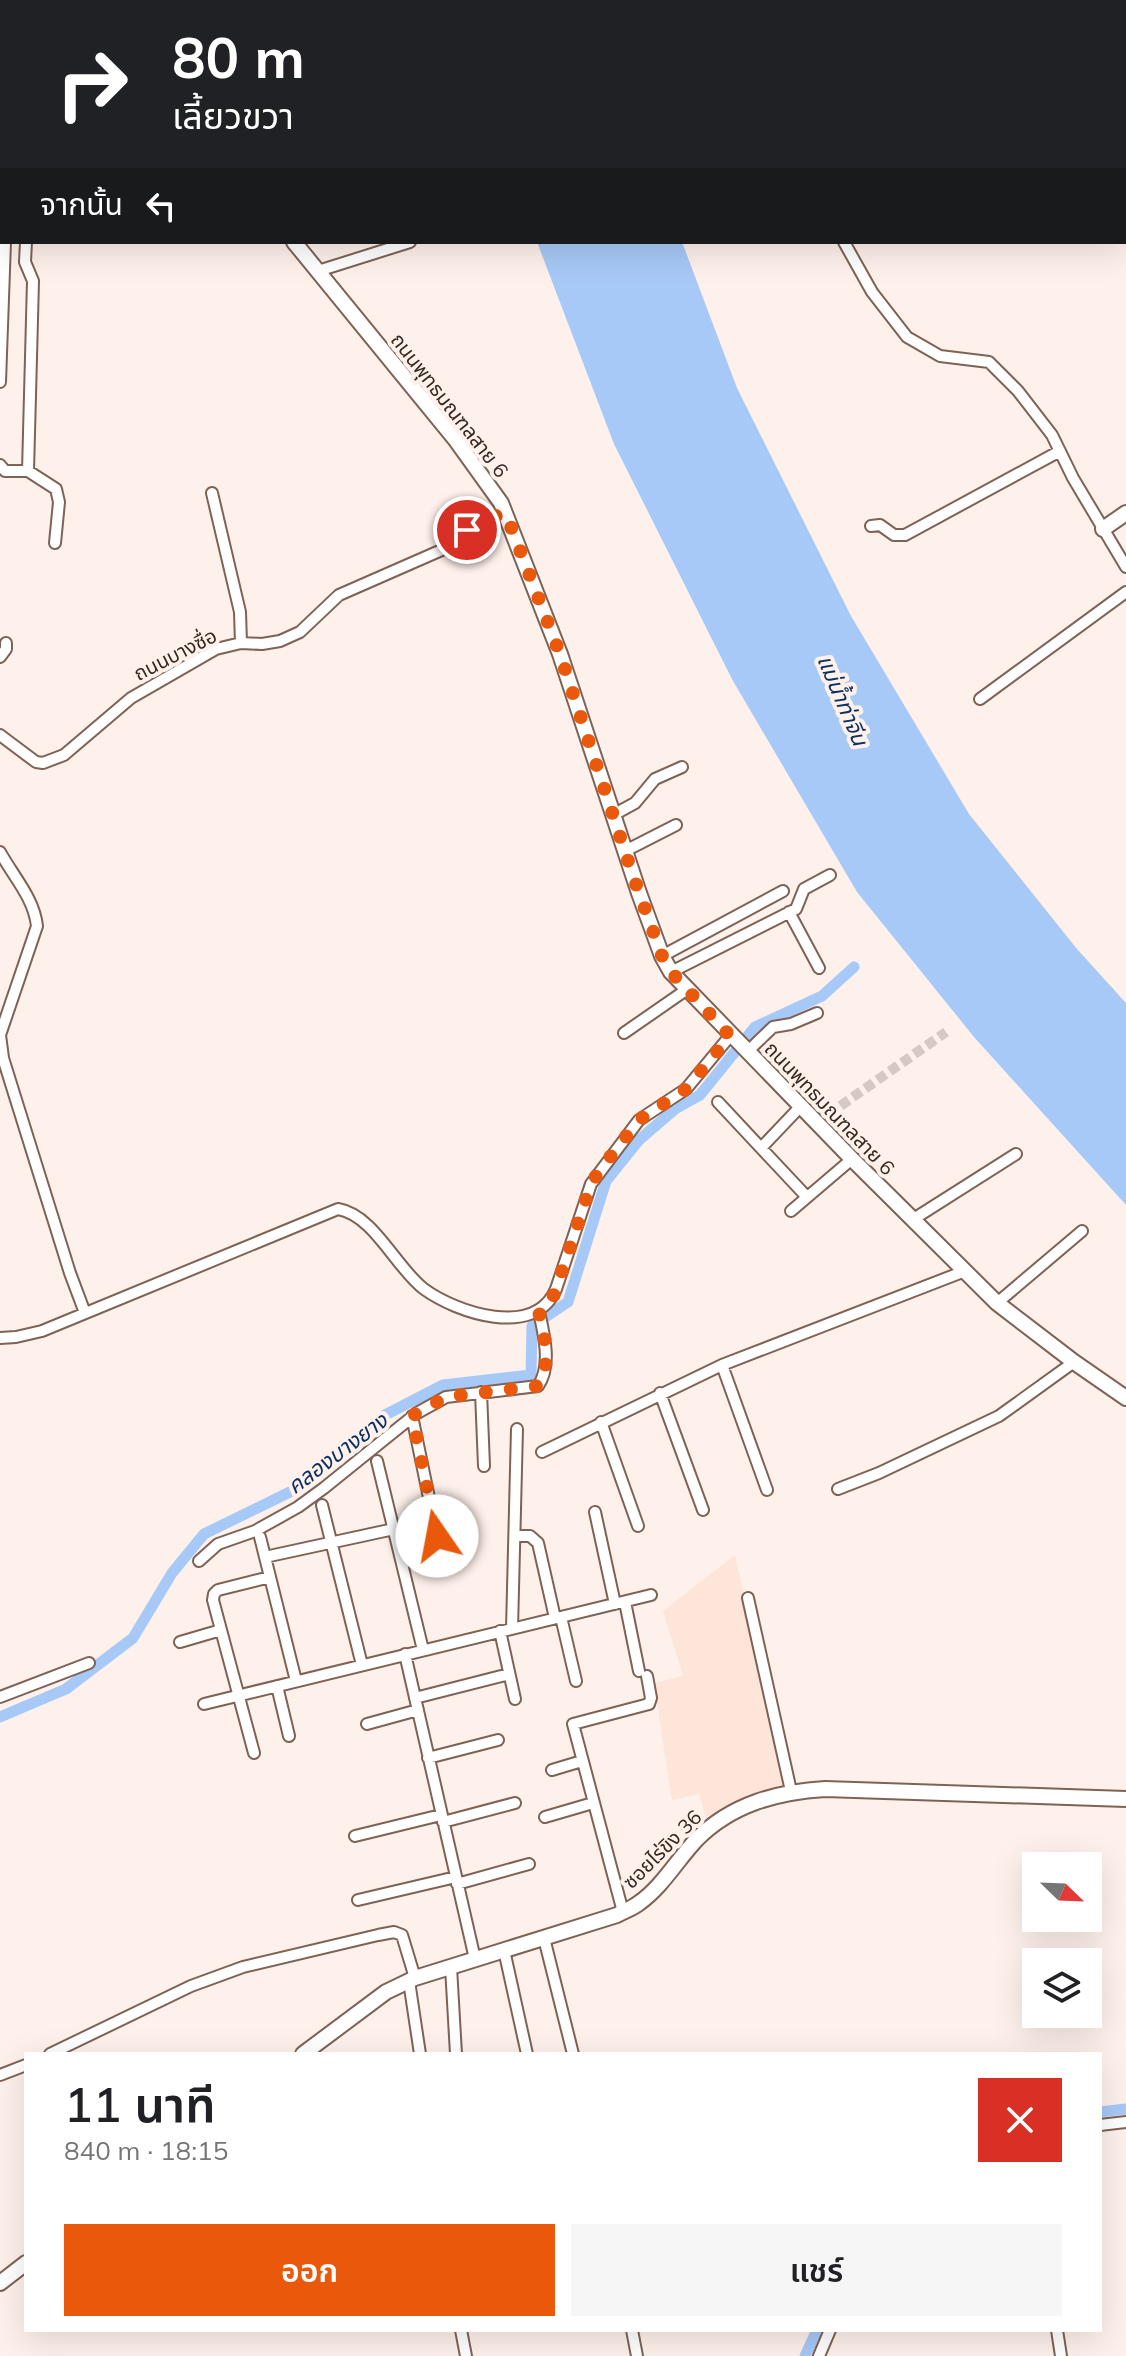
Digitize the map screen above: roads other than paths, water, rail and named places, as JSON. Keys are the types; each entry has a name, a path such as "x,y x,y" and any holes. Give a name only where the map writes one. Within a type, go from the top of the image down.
{"main road":[{"name":"ถนนพุทธมณฑลสาย 6","path":"296,244 471,459 490,484 506,514 560,654 625,851 662,956 671,972 730,1036 997,1303 1074,1362 1124,1394"},
{"path":"1103,529 1126,513"},
{"name":"ซอยไร่ขิง 36","path":"306,2052 386,1992 412,1979 623,1912 639,1904 697,1839 716,1823 737,1809 791,1791 825,1789 1126,1799"},
{"path":"0,2283 24,2265"}],"street":[{"path":"0,382 5,244"},
{"path":"26,244 25,262 33,281 28,471"},
{"path":"318,271 404,244"},
{"path":"845,244 872,292 907,337 940,356 991,363 1032,408 1052,435 1126,567"},
{"path":"871,526 880,525 894,535 905,535 1060,451"},
{"path":"0,465 5,471 28,471 56,489 59,502 55,543"},
{"path":"212,493 240,612 241,643"},
{"name":"ถนนบางซื่อ","path":"0,735 36,762 54,760 76,747 131,698 216,649 241,643 280,641 300,632 339,595 444,549 479,522 506,514"},
{"path":"980,699 1126,592"},
{"path":"0,657 6,643"},
{"path":"613,815 635,803 655,779 682,767"},
{"path":"625,851 676,825"},
{"path":"0,852 26,894 36,914 37,926 0,1035 3,1058 85,1313"},
{"path":"671,972 799,906 804,889 830,875"},
{"path":"662,956 783,891"},
{"path":"789,912 819,968"},
{"path":"624,1033 686,990"},
{"path":"747,1052 773,1027 791,1024 817,1013"},
{"path":"0,1338 42,1331 338,1209 350,1213 372,1231 415,1281 436,1296 491,1316 540,1314 552,1299 591,1184 600,1170 639,1120 686,1089 730,1036"},
{"path":"718,1102 806,1196"},
{"path":"761,1148 800,1107"},
{"path":"912,1220 1016,1154"},
{"path":"791,1211 852,1159"},
{"path":"997,1303 1082,1231"},
{"path":"542,1452 722,1365 965,1271"},
{"path":"199,1561 218,1544 255,1531 298,1507 412,1416 446,1397 538,1386 544,1373 544,1334 540,1314"},
{"path":"838,1489 999,1416 1074,1362"},
{"path":"722,1365 767,1490"},
{"path":"481,1392 484,1466"},
{"path":"660,1393 703,1510"},
{"path":"412,1416 437,1536"},
{"path":"601,1422 638,1526"},
{"path":"512,1629 517,1429"},
{"path":"377,1461 423,1650"},
{"path":"322,1505 362,1665"},
{"path":"595,1512 651,1698 649,1704 573,1724 623,1912"},
{"path":"265,1557 394,1529"},
{"path":"515,1536 530,1536 538,1543 576,1681"},
{"path":"260,1537 296,1681"},
{"path":"254,1753 214,1594 218,1590 270,1577"},
{"path":"204,1704 651,1595"},
{"path":"748,1598 791,1791"},
{"path":"180,1642 221,1630"},
{"path":"500,1631 515,1699"},
{"path":"405,1654 475,1959"},
{"path":"0,1697 89,1663"},
{"path":"415,1698 509,1674"},
{"path":"277,1686 289,1736"},
{"path":"367,1724 418,1710"},
{"path":"428,1758 498,1740"},
{"path":"552,1770 582,1761"},
{"path":"355,1836 515,1803"},
{"path":"545,1817 593,1803"},
{"path":"358,1900 529,1864"},
{"path":"54,2052 191,1986 243,1967 394,1932 402,1935 412,1979 420,2052"},
{"path":"544,1938 572,2052"},
{"path":"504,1950 527,2052"},
{"path":"451,1967 456,2052"},
{"path":"0,2075 24,2066"},
{"path":"1102,2125 1126,2122"},
{"path":"461,2332 466,2356"},
{"path":"632,2332 637,2356"},
{"path":"819,2356 829,2332"},
{"path":"1057,2332 1061,2356"}],"water":[{"name":"แม่น้ำท่าจีน","path":"538,244 683,244 737,388 851,616 969,814 1077,949 1126,1003 1126,1205 974,1037 857,892 733,681 614,444"}],"waterway":[{"name":"คลองบางยาง","path":"0,1717 66,1689 133,1638 172,1573 204,1534 302,1486 385,1415 443,1385 531,1375 532,1326 568,1302 606,1181 639,1140 675,1109 700,1095 755,1027 822,996 854,967"},
{"path":"1102,2112 1126,2109"},
{"path":"805,2356 816,2332"}],"tunnel":[{"path":"816,1123 946,1032"}]}
